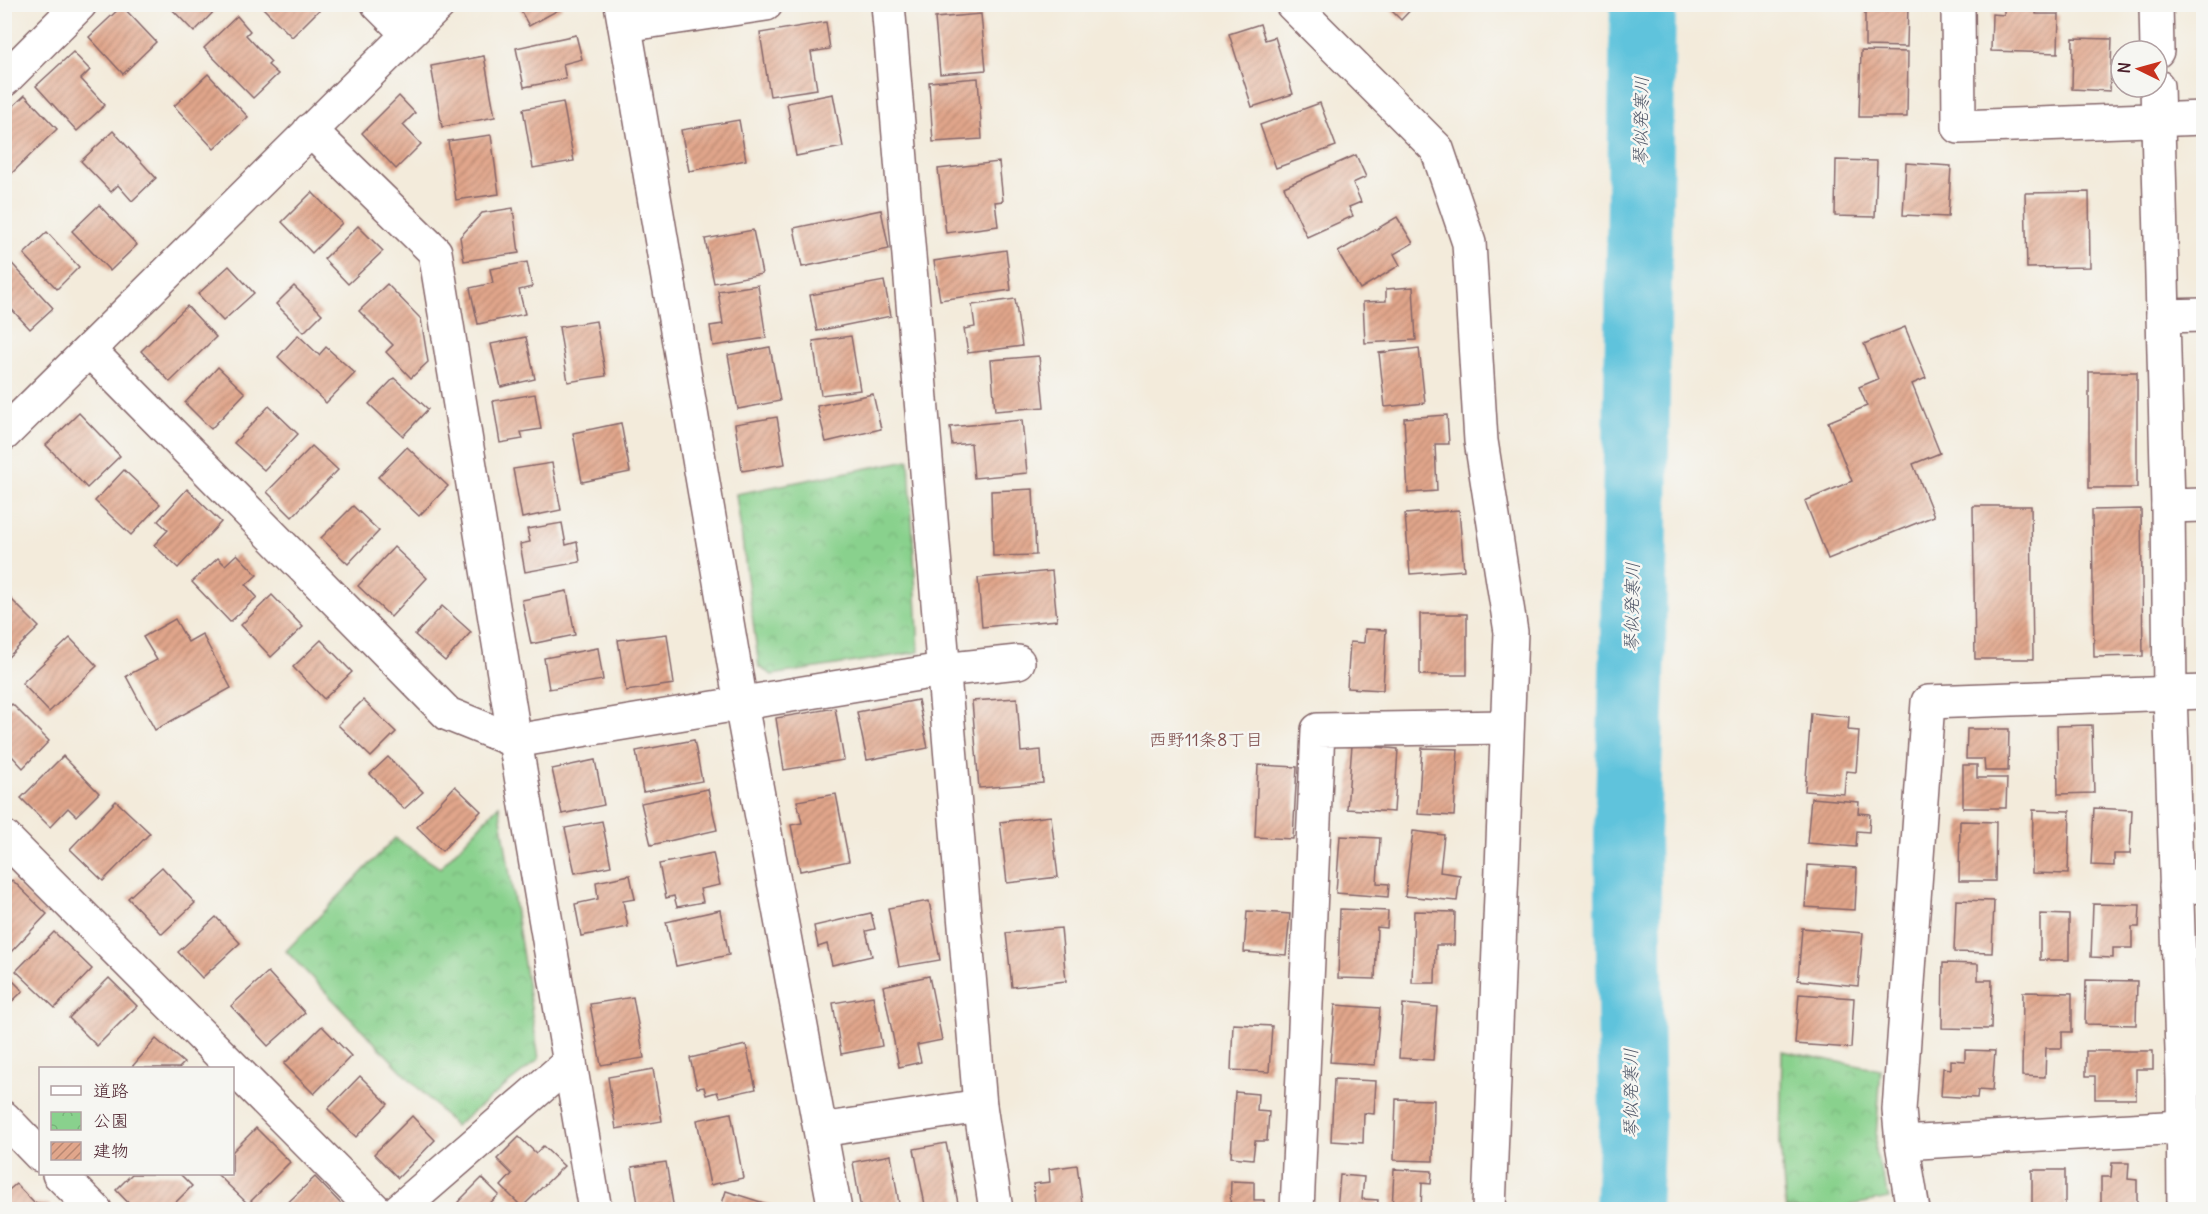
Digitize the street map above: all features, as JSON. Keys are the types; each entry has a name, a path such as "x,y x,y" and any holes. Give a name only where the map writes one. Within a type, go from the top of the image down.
{"street":[{"path":"4,80 80,4"},
{"path":"378,4 408,34"},
{"path":"4,434 439,4"},
{"path":"766,4 623,15 741,704 835,1209"},
{"path":"888,4 980,1106 996,1209"},
{"path":"1292,4 1437,149 1468,243 1481,441 1511,632 1489,1209"},
{"path":"1958,4 1959,127 2204,118"},
{"path":"2156,4 2157,39"},
{"path":"2157,99 2168,506 2170,693 2190,886 2193,1080 2182,1127 2184,1209"},
{"path":"310,130 435,252 595,1209"},
{"path":"2163,316 2204,315"},
{"path":"90,351 448,714 515,741 942,670 1018,662"},
{"path":"2168,506 2204,505"},
{"path":"1913,1209 1899,1110 1928,702 2204,692"},
{"path":"1297,1209 1318,730 1507,727"},
{"path":"4,837 233,1067"},
{"path":"399,1209 570,1062"},
{"path":"234,1068 375,1209"},
{"path":"821,1130 980,1106"},
{"path":"4,1118 39,1154"},
{"path":"1902,1143 2182,1127"},
{"path":"61,1175 95,1209"}],"green space":[{"path":"909,460 919,652 772,675 759,667 736,494"},
{"path":"499,805 539,1059 455,1126 286,951 395,838 440,868"},
{"path":"1782,1051 1881,1070 1875,1151 1889,1198 1833,1209 1786,1209 1780,1143"}],"building":[{"path":"167,4 221,4 194,32"},
{"path":"259,4 325,4 292,37"},
{"path":"517,4 560,4 562,8 529,26"},
{"path":"928,4 970,4 970,9 929,13"},
{"path":"1385,4 1416,4 1401,20"},
{"path":"1865,4 1908,4 1907,47 1865,46"},
{"path":"2004,4 2036,4 2036,14 2059,14 2058,53 1991,51 1992,14 2004,15"},
{"path":"122,6 156,42 123,74 89,37"},
{"path":"981,14 986,70 940,74 935,18"},
{"path":"237,16 250,31 246,35 271,62 268,65 278,74 253,98 204,48"},
{"path":"826,22 830,49 811,52 817,89 770,96 760,33"},
{"path":"1260,24 1265,40 1275,37 1293,94 1252,107 1229,34"},
{"path":"576,35 582,59 563,64 566,79 524,87 516,48"},
{"path":"2073,38 2112,39 2109,39 2109,91 2072,89"},
{"path":"1861,51 1908,52 1907,117 1859,117"},
{"path":"73,52 90,70 81,79 105,105 77,131 36,86"},
{"path":"484,56 495,117 442,127 431,66"},
{"path":"208,74 248,117 214,149 174,106"},
{"path":"978,78 982,139 933,142 929,82"},
{"path":"833,94 843,147 796,156 787,103"},
{"path":"25,95 57,129 11,174 4,167 4,115"},
{"path":"399,96 415,113 403,125 421,144 396,169 362,133"},
{"path":"563,102 574,161 533,168 523,109"},
{"path":"1320,103 1336,146 1276,168 1260,125"},
{"path":"739,120 746,160 689,171 681,130"},
{"path":"113,131 156,178 132,201 118,185 111,192 81,161"},
{"path":"491,135 499,194 456,200 448,141"},
{"path":"1356,155 1366,177 1353,183 1361,202 1349,207 1353,216 1307,237 1284,187"},
{"path":"1836,160 1877,161 1875,217 1835,216"},
{"path":"999,162 1003,201 995,202 998,226 946,233 938,169"},
{"path":"1906,163 1951,166 1948,217 1903,215"},
{"path":"312,192 342,223 312,253 282,222"},
{"path":"2089,192 2090,267 2027,268 2025,193"},
{"path":"99,205 137,245 110,271 72,231"},
{"path":"513,208 519,253 464,261 460,237 482,213"},
{"path":"881,210 889,249 802,267 794,228"},
{"path":"1397,217 1413,243 1394,254 1400,265 1360,289 1338,252"},
{"path":"358,226 383,251 348,284 324,259"},
{"path":"753,230 762,274 714,283 705,239"},
{"path":"47,232 79,267 57,289 24,254"},
{"path":"1006,250 1011,290 940,300 934,261"},
{"path":"4,255 53,308 30,329 4,301"},
{"path":"527,262 532,287 519,290 525,314 478,324 470,288 493,283 490,269"},
{"path":"229,266 254,293 223,321 198,294"},
{"path":"884,281 891,316 817,331 810,295"},
{"path":"387,284 421,319 428,362 411,378 386,352 393,345 359,311"},
{"path":"758,285 766,338 713,346 710,326 723,324 718,291"},
{"path":"294,286 322,314 304,332 276,304"},
{"path":"1413,287 1416,340 1365,343 1363,302 1386,301 1386,289"},
{"path":"1015,299 1022,346 968,353 964,329 975,327 972,305"},
{"path":"187,306 216,337 170,382 141,351"},
{"path":"596,321 606,376 568,382 559,327"},
{"path":"1905,327 1926,378 1912,384 1940,453 1913,464 1934,516 1828,559 1805,501 1852,481 1828,422 1867,406 1859,387 1878,379 1864,344"},
{"path":"298,335 319,355 326,347 355,373 326,403 278,357"},
{"path":"851,336 860,390 821,395 813,341"},
{"path":"526,337 535,379 501,387 491,344"},
{"path":"770,347 780,401 738,409 728,355"},
{"path":"1419,348 1425,403 1385,407 1379,353"},
{"path":"1039,356 1044,407 995,411 991,360"},
{"path":"218,367 245,393 211,429 185,403"},
{"path":"2089,372 2137,372 2137,488 2089,488"},
{"path":"394,378 428,409 403,436 369,404"},
{"path":"535,394 541,429 521,432 523,439 500,443 493,401"},
{"path":"873,394 881,429 826,442 817,406"},
{"path":"269,406 298,434 264,470 234,443"},
{"path":"79,413 120,456 87,488 46,445"},
{"path":"1447,415 1449,444 1435,444 1437,491 1408,493 1404,418"},
{"path":"777,417 785,464 742,471 735,424"},
{"path":"1022,420 1027,473 974,478 971,443 952,445 950,427"},
{"path":"621,423 630,472 582,482 573,433"},
{"path":"312,446 338,470 292,517 267,492"},
{"path":"407,447 448,486 419,516 378,477"},
{"path":"552,463 561,510 522,518 513,469"},
{"path":"124,470 160,504 131,535 95,501"},
{"path":"187,489 221,522 178,568 154,545 168,530 158,521"},
{"path":"1033,489 1036,555 993,556 991,491"},
{"path":"353,506 379,531 348,564 321,538"},
{"path":"1973,506 2031,506 2033,659 1975,659"},
{"path":"2141,509 2143,656 2094,657 2092,510"},
{"path":"1459,510 1464,570 1410,574 1405,514"},
{"path":"562,523 566,545 577,542 580,562 525,572 520,544 530,542 527,529"},
{"path":"394,547 427,578 391,617 358,586"},
{"path":"237,554 257,575 246,585 257,597 230,622 192,582 218,558 225,565"},
{"path":"1052,571 1057,620 982,627 978,578"},
{"path":"567,591 575,635 531,644 522,600"},
{"path":"4,592 39,627 4,661"},
{"path":"272,595 303,627 271,657 241,625"},
{"path":"442,606 471,632 445,661 415,635"},
{"path":"1420,614 1467,614 1467,675 1420,675"},
{"path":"175,619 188,642 202,634 231,688 155,730 126,676 157,660 143,637"},
{"path":"1365,629 1386,630 1383,690 1347,688 1350,642 1364,643"},
{"path":"667,634 674,684 626,691 618,640"},
{"path":"70,638 97,666 49,712 22,683"},
{"path":"321,640 352,672 324,699 293,667"},
{"path":"598,648 603,680 549,689 544,658"},
{"path":"1017,698 1021,752 1041,750 1043,783 979,788 972,701"},
{"path":"363,700 396,732 371,757 338,725"},
{"path":"918,700 928,748 867,760 857,712"},
{"path":"12,704 49,741 23,768 12,756 4,764 4,712"},
{"path":"835,708 844,760 784,770 776,718"},
{"path":"1811,713 1849,717 1848,730 1859,731 1856,772 1846,771 1844,794 1805,791"},
{"path":"2092,725 2094,793 2058,794 2057,726"},
{"path":"1967,729 2009,729 2008,771 1985,771 1984,759 1966,759"},
{"path":"694,740 702,781 643,792 636,751"},
{"path":"1352,745 1398,749 1394,812 1347,809"},
{"path":"1422,748 1458,749 1454,816 1418,814"},
{"path":"63,756 99,793 76,816 68,808 50,827 21,798"},
{"path":"388,757 423,792 404,809 370,774"},
{"path":"595,760 604,805 562,814 552,769"},
{"path":"1258,765 1297,767 1293,839 1255,837"},
{"path":"1963,765 1977,765 1977,778 2007,778 2006,808 1963,808"},
{"path":"455,786 481,811 442,851 417,827"},
{"path":"708,789 717,830 651,845 641,803"},
{"path":"836,794 849,861 800,871 791,825 802,823 797,801"},
{"path":"1811,798 1859,802 1858,813 1870,814 1869,832 1857,831 1856,847 1807,843"},
{"path":"116,801 150,833 103,881 70,849"},
{"path":"2094,808 2132,810 2130,854 2114,854 2114,866 2091,865"},
{"path":"2033,810 2070,811 2068,874 2032,873"},
{"path":"1051,816 1058,877 1007,883 1000,822"},
{"path":"602,821 611,866 575,873 565,828"},
{"path":"1960,821 1996,822 1995,881 1959,881"},
{"path":"1413,831 1444,835 1440,872 1460,875 1457,901 1405,896"},
{"path":"1340,836 1380,838 1377,883 1389,884 1388,897 1336,893"},
{"path":"713,853 720,885 700,889 703,902 677,907 674,896 666,898 659,864"},
{"path":"1808,865 1857,868 1855,910 1805,907"},
{"path":"162,867 195,903 162,934 128,898"},
{"path":"630,875 635,899 623,901 628,927 581,936 575,904 598,899 596,882"},
{"path":"12,880 47,914 8,955 4,952 4,888"},
{"path":"1956,900 1994,901 1992,953 1954,952"},
{"path":"929,901 940,960 899,967 888,908"},
{"path":"2093,904 2140,905 2139,927 2132,927 2132,948 2113,948 2113,958 2091,957"},
{"path":"1340,909 1388,911 1387,928 1377,927 1375,979 1338,978"},
{"path":"720,910 729,955 676,966 666,922"},
{"path":"1247,911 1290,914 1286,955 1244,952"},
{"path":"1414,911 1455,912 1454,945 1436,945 1435,983 1412,983"},
{"path":"871,913 875,929 866,931 872,956 832,965 827,944 818,947 814,926"},
{"path":"2040,914 2069,915 2069,960 2040,960"},
{"path":"216,917 240,943 202,978 178,952"},
{"path":"1061,928 1066,981 1012,987 1006,933"},
{"path":"1802,928 1863,933 1858,986 1798,980"},
{"path":"54,932 92,969 55,1008 16,971"},
{"path":"1943,963 1978,964 1978,980 1992,980 1991,1029 1942,1028"},
{"path":"4,972 23,991 4,1009"},
{"path":"268,972 305,1013 268,1046 231,1006"},
{"path":"929,976 942,1040 917,1045 921,1062 899,1067 883,986"},
{"path":"109,978 137,1006 97,1046 69,1018"},
{"path":"2086,980 2137,981 2136,1025 2085,1024"},
{"path":"2023,992 2072,993 2072,1032 2062,1032 2062,1048 2046,1048 2045,1077 2022,1076"},
{"path":"1799,994 1854,998 1851,1048 1795,1044"},
{"path":"873,996 882,1046 841,1054 833,1003"},
{"path":"633,997 644,1058 601,1065 590,1004"},
{"path":"1403,1004 1437,1007 1433,1060 1399,1058"},
{"path":"1335,1005 1380,1008 1375,1065 1330,1062"},
{"path":"1233,1024 1272,1026 1269,1072 1231,1070"},
{"path":"322,1026 351,1056 314,1094 284,1064"},
{"path":"156,1039 184,1063 180,1067 132,1067"},
{"path":"746,1045 756,1089 719,1097 717,1092 706,1095 704,1087 697,1088 690,1058"},
{"path":"1965,1050 1995,1051 1992,1091 1978,1090 1977,1098 1941,1096 1943,1068 1951,1069 1951,1060 1965,1061"},
{"path":"2086,1051 2153,1051 2153,1069 2136,1069 2136,1099 2095,1099 2095,1076 2086,1076"},
{"path":"653,1069 662,1121 616,1129 608,1077"},
{"path":"360,1076 388,1104 356,1137 328,1109"},
{"path":"1334,1079 1376,1081 1374,1114 1364,1113 1363,1143 1331,1141"},
{"path":"1235,1092 1258,1094 1257,1111 1269,1112 1267,1141 1255,1141 1253,1159 1231,1157"},
{"path":"1396,1099 1434,1100 1433,1161 1394,1160"},
{"path":"731,1113 743,1178 710,1185 697,1120"},
{"path":"412,1116 435,1140 398,1178 374,1154"},
{"path":"256,1128 290,1162 248,1204 218,1175 234,1175 234,1150"},
{"path":"519,1137 536,1153 543,1146 564,1166 522,1207 501,1186 512,1174 497,1159"},
{"path":"946,1143 959,1208 926,1210 914,1149"},
{"path":"891,1155 900,1210 861,1210 853,1162"},
{"path":"666,1162 674,1210 639,1210 632,1167"},
{"path":"2112,1163 2129,1163 2128,1179 2137,1180 2137,1210 2101,1210 2101,1177 2111,1177"},
{"path":"1077,1165 1083,1210 1036,1210 1033,1184 1050,1182 1049,1169"},
{"path":"1394,1169 1432,1171 1431,1184 1422,1183 1421,1210 1392,1210"},
{"path":"2032,1170 2065,1170 2065,1210 2032,1210"},
{"path":"131,1175 181,1175 192,1186 168,1210 135,1210 116,1190"},
{"path":"1340,1175 1364,1177 1362,1199 1378,1200 1377,1210 1337,1210"},
{"path":"315,1177 343,1206 340,1210 280,1210"},
{"path":"482,1178 499,1195 490,1203 496,1210 465,1210 458,1202"},
{"path":"1231,1181 1254,1182 1254,1200 1264,1200 1264,1210 1230,1210"},
{"path":"16,1184 34,1203 50,1204 50,1210 4,1210 4,1194"},
{"path":"726,1191 783,1209 783,1210 720,1210"}],"waterway":[{"name":"琴似発寒川","path":"1628,1210 1632,1120 1627,836 1633,646 1643,4"}],"district":[{"name":"西野11条8丁目","path":"1206,740"}]}
